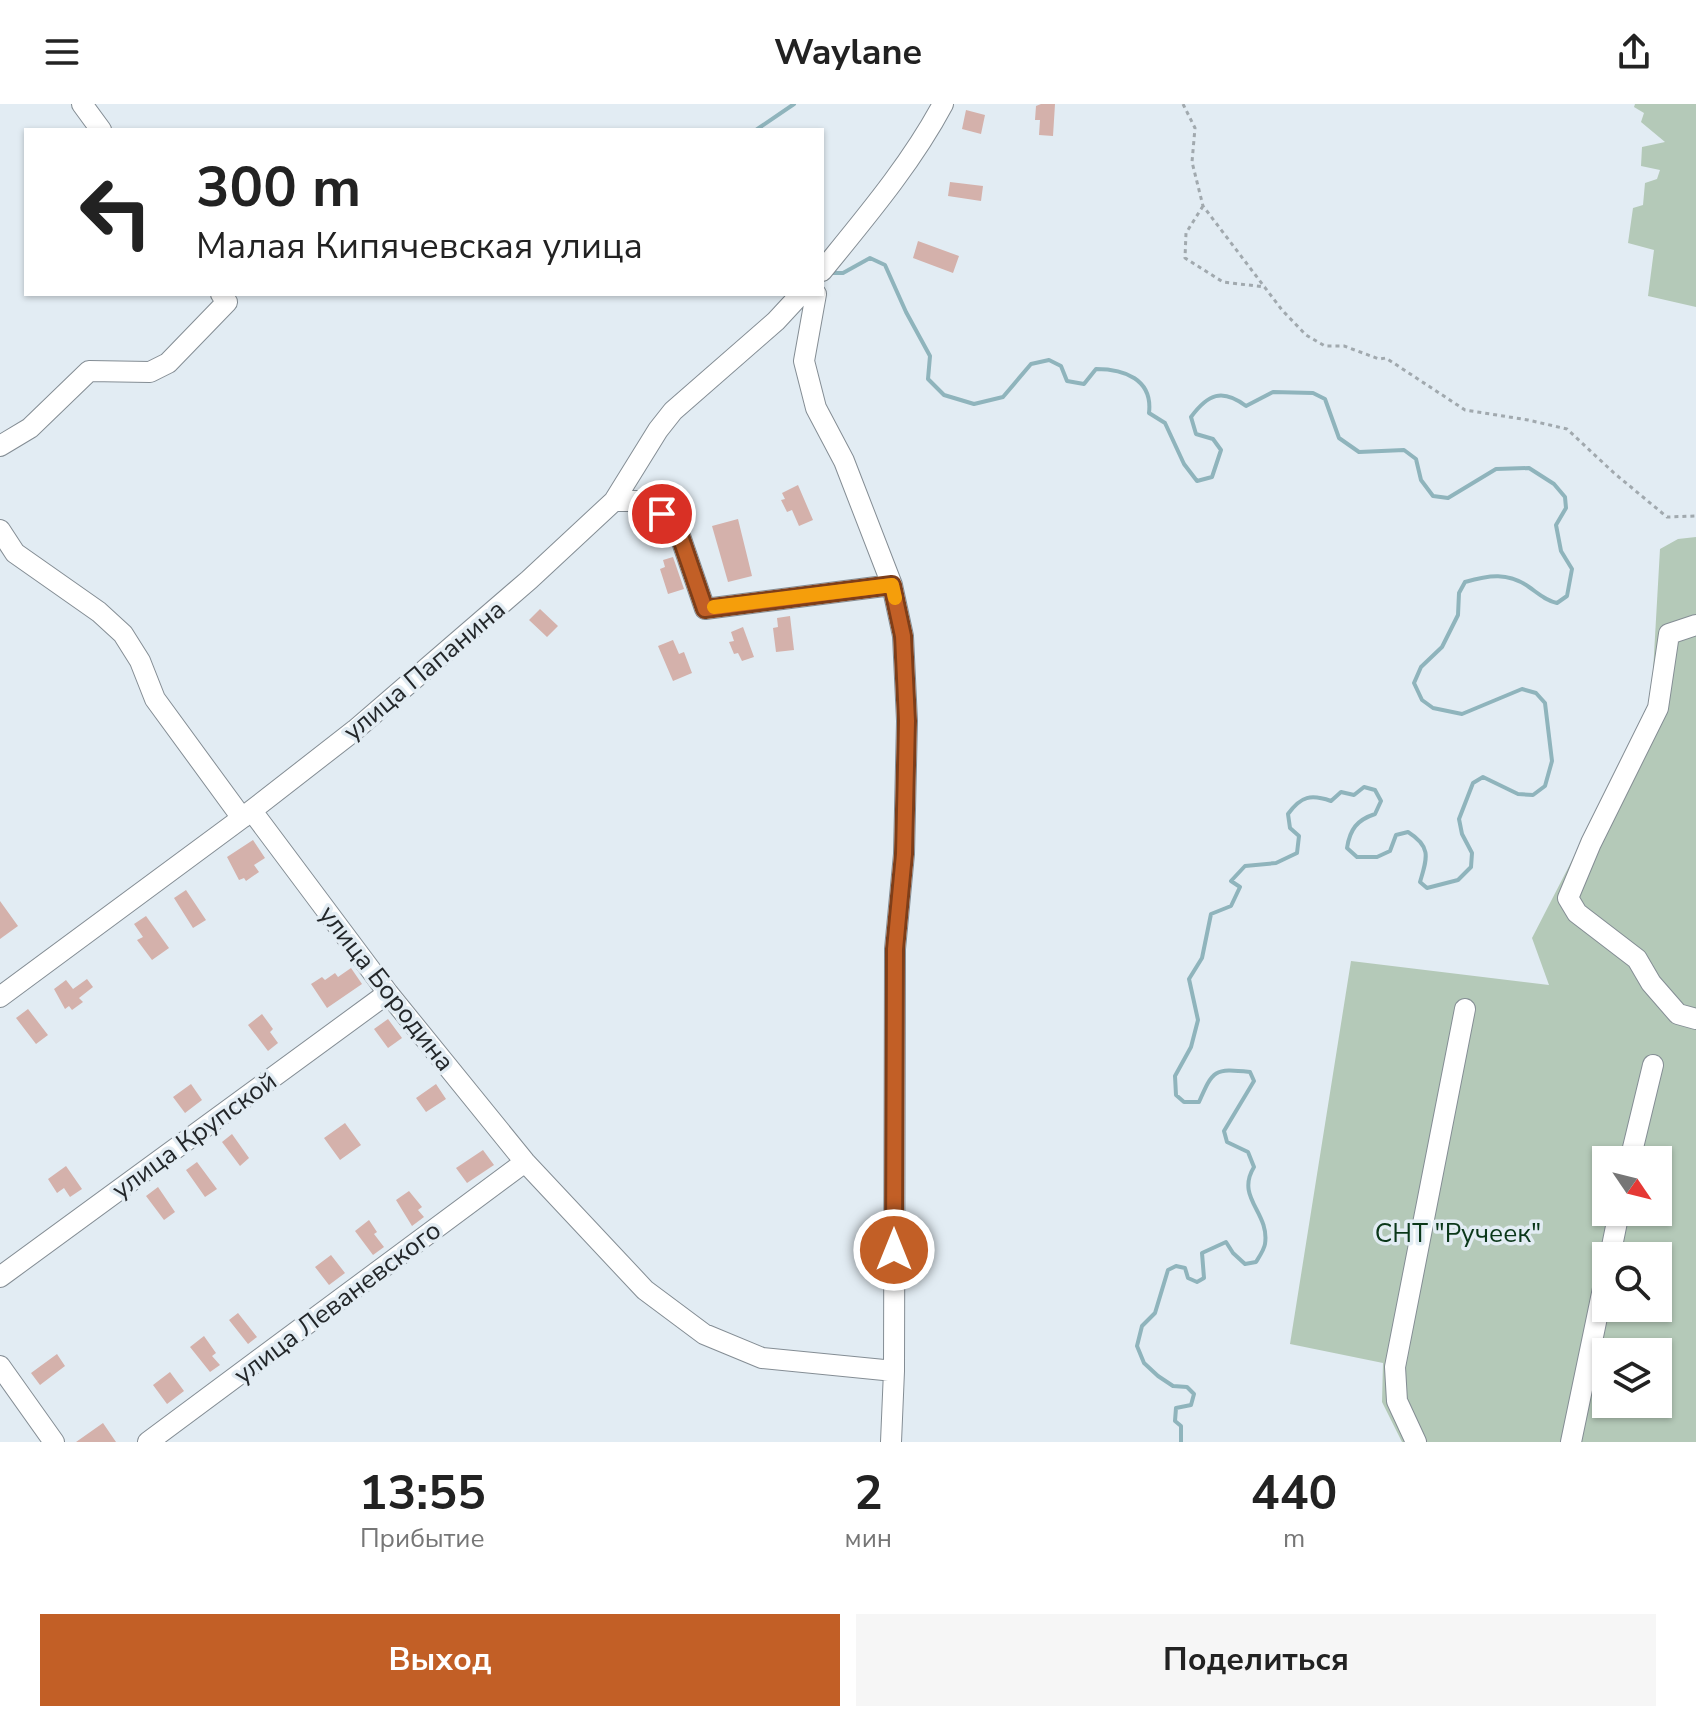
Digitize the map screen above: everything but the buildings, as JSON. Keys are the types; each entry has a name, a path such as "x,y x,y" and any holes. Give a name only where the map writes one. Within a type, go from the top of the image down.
{"street":[{"path":"82,104 100,128"},
{"path":"824,268 893,179 943,104"},
{"name":"улица Папанина","path":"0,997 247,815 379,710 529,580 614,501 673,411 776,321 799,296"},
{"path":"816,296 804,361 816,408 844,461 892,585 903,636 907,721 904,854 895,949 894,1371 891,1442"},
{"path":"0,446 30,428 89,371 150,372 168,363 224,298"},
{"path":"614,501 647,501 677,527 705,609 892,585"},
{"name":"улица Бородина","path":"0,530 15,553 99,612 123,634 140,661 155,699 388,993 525,1162 645,1290 704,1334 762,1358 894,1371"},
{"path":"1696,625 1669,634 1658,708 1591,843 1568,898 1577,913 1637,959 1651,983 1678,1014 1696,1019"},
{"name":"улица Крупской","path":"0,1277 388,993"},
{"path":"1416,1442 1397,1401 1395,1367 1465,1009"},
{"path":"1633,1146 1653,1065"},
{"name":"улица Леваневского","path":"148,1442 525,1162"},
{"path":"1571,1442 1596,1322"},
{"path":"0,1366 54,1442"}],"path":[{"path":"1183,104 1195,128 1192,162 1203,206 1282,310 1306,335 1325,346 1344,346 1379,359 1386,358 1465,410 1567,429 1667,517 1696,516"},
{"path":"1203,206 1186,233 1185,258 1223,282 1265,287"}],"green space":[{"path":"1635,104 1696,104 1696,307 1648,296 1654,250 1628,243 1633,208 1643,205 1645,183 1657,179 1660,170 1641,166 1642,147 1665,142 1641,122 1644,113 1634,107"},
{"name":"СНТ \"Ручеек\"","path":"1696,537 1696,1442 1402,1442 1382,1402 1383,1363 1290,1344 1351,961 1549,985 1532,938 1651,707 1660,549 1678,539"}],"waterway":[{"path":"759,128 794,104"},
{"path":"828,273 843,273 870,258 885,265 930,356 928,379 944,395 974,404 1003,397 1031,364 1049,360 1061,366 1067,381 1084,384 1096,369 1117,371 1134,378 1146,392 1149,413 1165,423 1184,464 1197,481 1212,477 1221,450 1213,439 1196,434 1191,417 1203,403 1223,396 1246,406 1273,392 1313,393 1325,399 1339,438 1359,452 1404,450 1416,459 1421,480 1433,496 1448,498 1496,469 1529,468 1554,484 1565,497 1566,508 1556,525 1561,551 1572,569 1567,596 1557,603 1553,602 1521,582 1506,577 1465,582 1459,593 1458,615 1442,647 1421,667 1414,683 1422,700 1433,708 1462,714 1522,689 1536,693 1545,703 1552,761 1545,786 1533,795 1518,794 1483,777 1473,783 1459,819 1462,834 1472,853 1471,867 1458,880 1427,888 1420,882 1426,860 1424,848 1408,832 1396,835 1390,851 1377,857 1357,857 1347,848 1355,826 1375,814 1381,801 1375,790 1364,787 1354,795 1341,792 1331,801 1307,798 1297,803 1288,814 1290,828 1299,836 1297,853 1276,863 1245,866 1231,881 1240,887 1231,906 1211,914 1202,958 1189,979 1198,1020 1191,1047 1175,1076 1176,1095 1184,1102 1199,1102 1216,1074 1229,1070 1250,1072 1254,1081 1224,1131 1227,1142 1248,1152 1254,1167 1248,1188 1263,1223 1265,1244 1256,1262 1245,1264 1226,1242 1202,1253 1204,1278 1197,1282 1188,1278 1185,1268 1176,1266 1168,1270 1155,1313 1142,1326 1137,1346 1144,1363 1173,1386 1187,1387 1194,1394 1191,1405 1176,1408 1175,1421 1181,1426 1181,1442"}],"slow traffic":[{"path":"714,607 892,585 895,598"}],"route":[{"path":"662,514 677,527 705,609 892,585 903,636 907,721 904,854 895,949 894,1250"}]}
